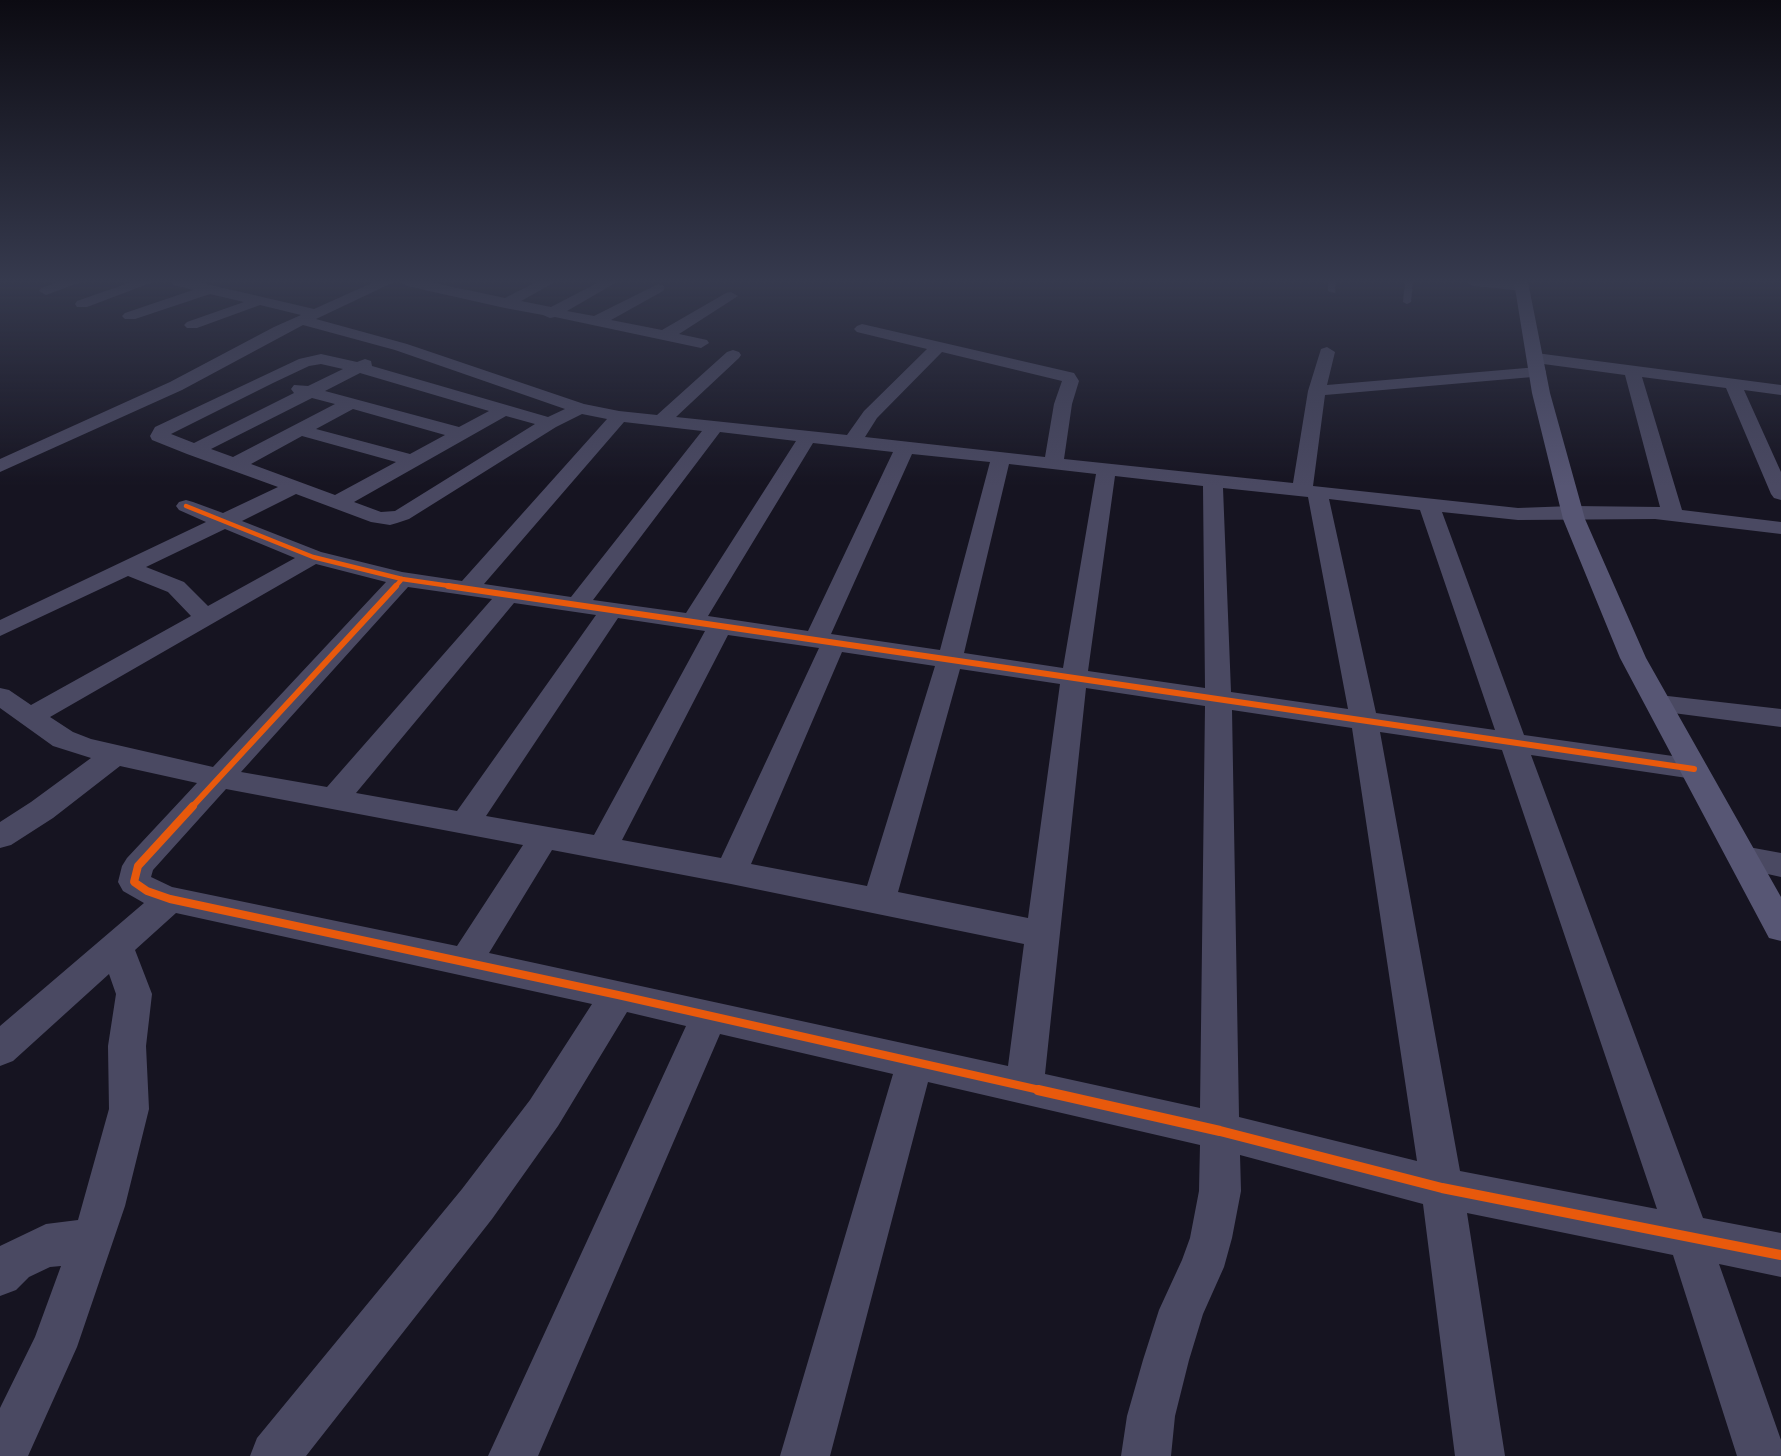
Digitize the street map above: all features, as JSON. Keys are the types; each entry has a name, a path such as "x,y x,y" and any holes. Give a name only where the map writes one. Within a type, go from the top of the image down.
{"street":[{"path":"0,466 183,382 244,350"},
{"path":"194,450 395,350"},
{"path":"409,350 580,408 619,416 1429,506 1518,514 1572,512 1673,516 1781,528"},
{"path":"853,441 870,415 935,350"},
{"path":"955,350 1068,378 1071,381 1064,404 1052,465"},
{"path":"1534,350 1542,394 1572,512 1633,658 1781,928"},
{"path":"1327,352 1317,391 1310,492 1364,720 1442,1188 1480,1456"},
{"path":"660,421 733,355"},
{"path":"550,423 358,367 329,360 314,359 267,379 162,431 159,436 297,486 378,518 395,518 550,423 580,408"},
{"path":"1317,391 1537,365 1632,370 1781,390"},
{"path":"1632,370 1673,516"},
{"path":"447,392 483,376"},
{"path":"267,379 460,433"},
{"path":"1732,383 1781,494"},
{"path":"235,464 351,403"},
{"path":"338,502 502,410"},
{"path":"468,588 619,416"},
{"path":"577,605 715,426"},
{"path":"300,430 412,460"},
{"path":"694,622 808,436"},
{"path":"731,872 905,447"},
{"path":"879,901 950,659 1001,459"},
{"path":"1024,1086 1074,677 1106,470"},
{"path":"1146,1456 1151,1416 1166,1360 1182,1310 1202,1267 1211,1238 1220,1191 1218,698 1213,482"},
{"path":"0,629 297,486"},
{"path":"186,506 313,557 402,579 1694,769"},
{"path":"1429,506 1688,1236 1762,1456"},
{"path":"30,717 313,557"},
{"path":"126,568 176,587 206,618"},
{"path":"402,579 138,866 134,882 147,891 170,899 618,995 1024,1086 1220,1131 1442,1188 1781,1255"},
{"path":"334,799 508,595"},
{"path":"465,823 612,610"},
{"path":"604,848 721,625"},
{"path":"0,696 63,740 83,748 219,778 731,872 1042,934"},
{"path":"1659,704 1781,718"},
{"path":"0,837 42,810 115,755"},
{"path":"465,963 544,837"},
{"path":"1743,858 1781,865"},
{"path":"0,1049 170,899"},
{"path":"3,1456 54,1347 104,1206 129,1109 127,1046 134,994 117,946"},
{"path":"275,1456 477,1204 544,1113 618,995"},
{"path":"513,1456 709,1016"},
{"path":"805,1456 915,1062"},
{"path":"0,1274 14,1262 46,1246 92,1240"}],"cycle path":[{"path":"186,506 313,557 402,579 1694,769"},
{"path":"402,579 138,866 134,882 147,891 170,899 618,995 1220,1131 1442,1188 1781,1255"}]}
